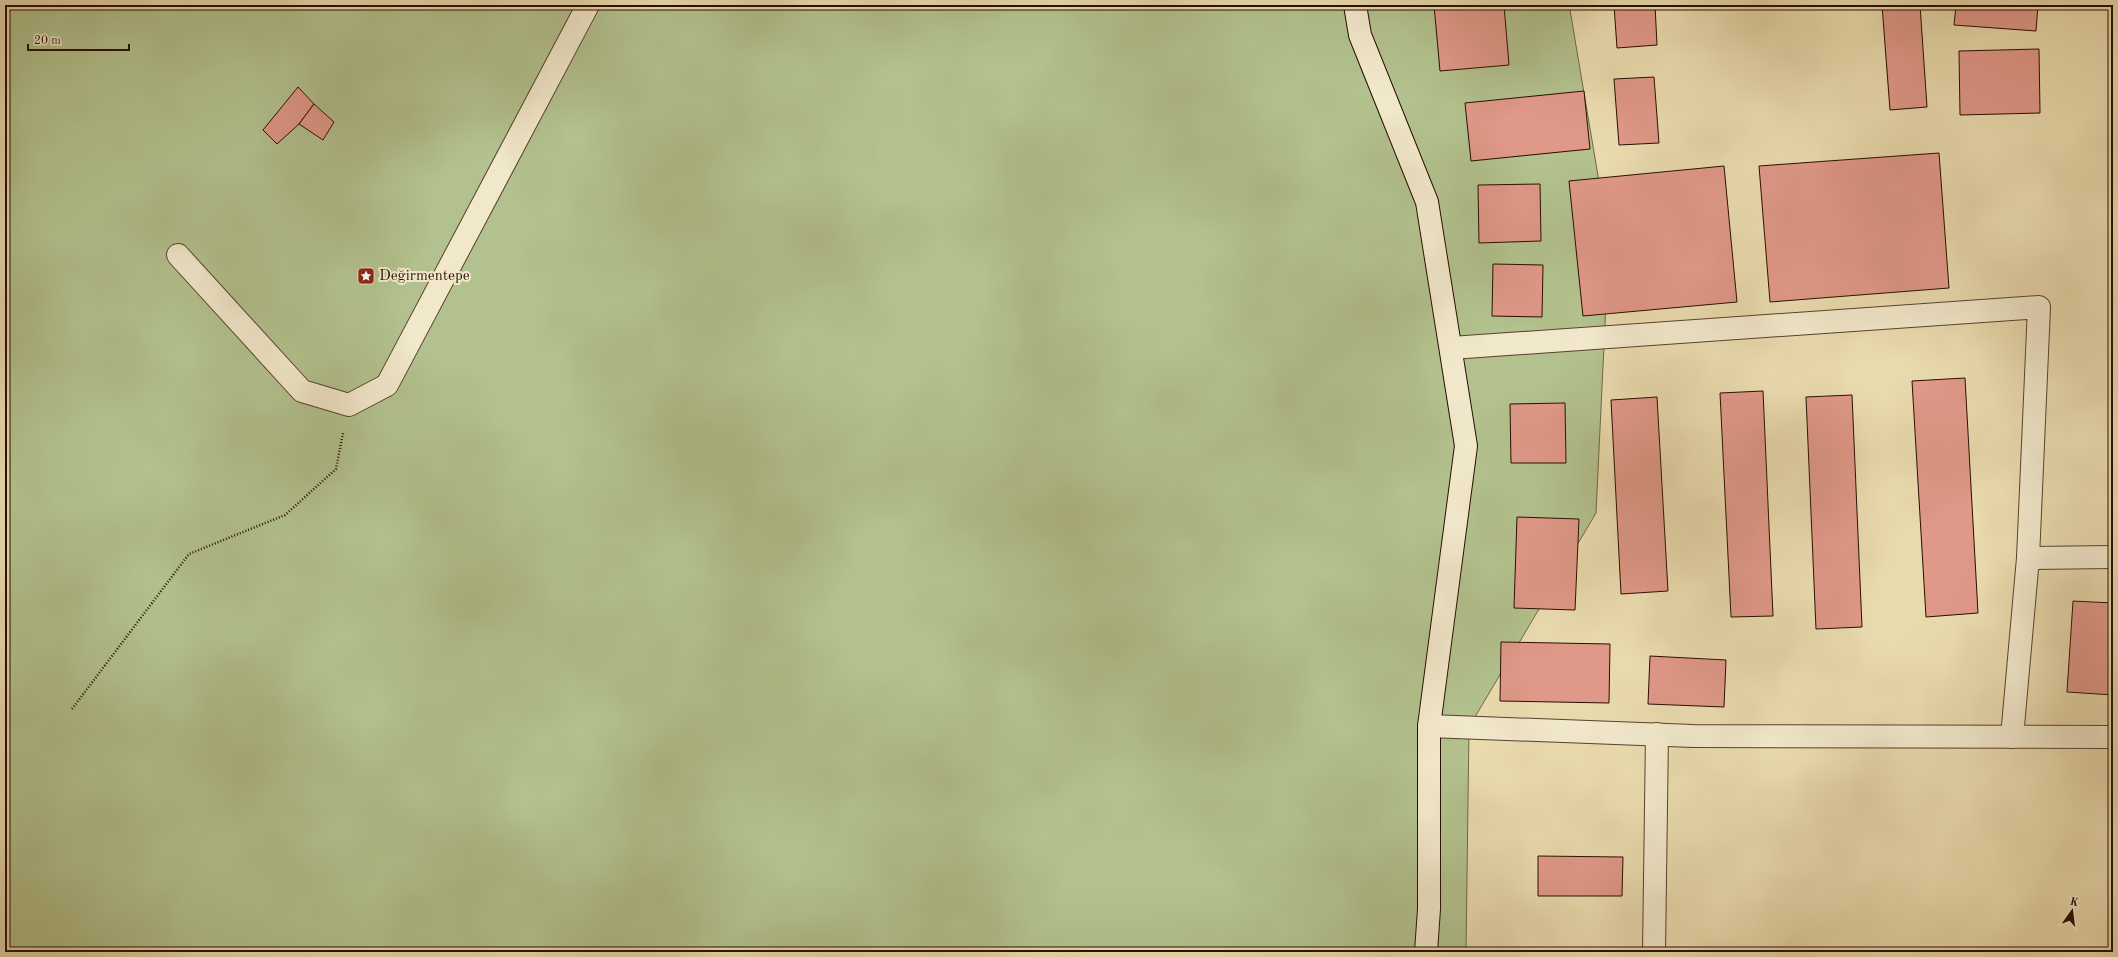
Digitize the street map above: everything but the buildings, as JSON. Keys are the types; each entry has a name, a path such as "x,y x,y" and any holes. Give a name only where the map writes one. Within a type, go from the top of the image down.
{"street":[{"path":"178,255 302,391 349,405 387,385 588,5"},
{"path":"1355,5 1360,35 1427,202 1466,446 1429,726 1429,909 1426,952"},
{"path":"1451,348 2039,307 2028,558 2012,737"},
{"path":"2028,558 2113,557"},
{"path":"1429,726 1657,734 2113,737"},
{"path":"1654,952 1657,734"}],"path":[{"path":"72,709 189,554 285,515 336,469 349,405"}],"green space":[{"path":"5,5 1563,5 1570,10 1609,241 1596,513 1469,727 1466,952 5,952"}],"place":[{"name":"Değirmentepe","path":"366,276"}]}
